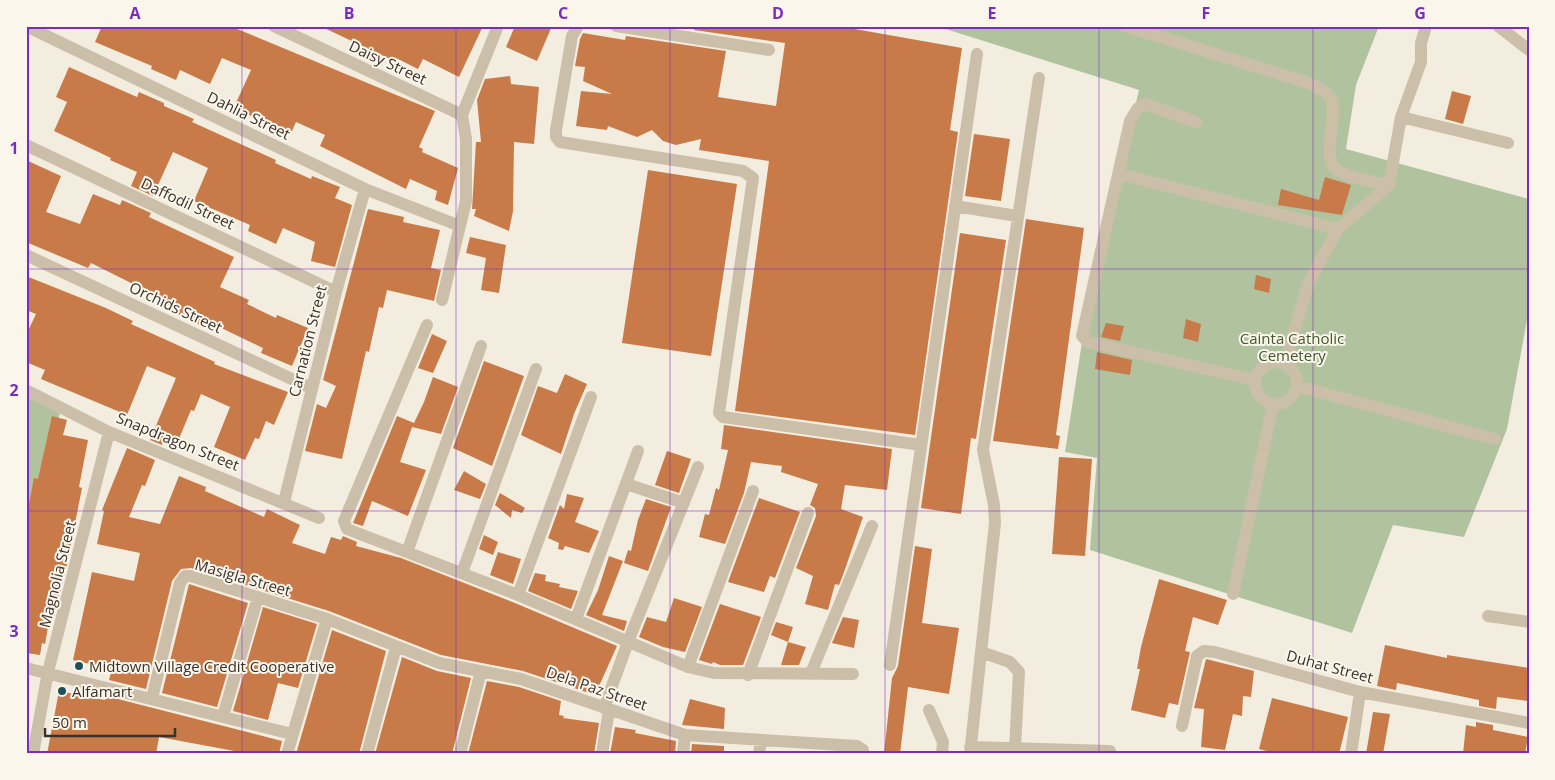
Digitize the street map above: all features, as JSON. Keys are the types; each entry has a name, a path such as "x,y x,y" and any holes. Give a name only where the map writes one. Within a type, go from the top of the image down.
{"street":[{"name":"Dahlia Street","path":"26,26 364,189 460,226"},
{"name":"Daisy Street","path":"274,26 462,115"},
{"path":"442,300 466,201 466,139 462,115 498,26"},
{"path":"578,26 572,36 556,130 556,136 560,142 743,171 753,178 720,413 723,417 921,445"},
{"path":"616,26 769,50"},
{"path":"1126,26 1309,83 1322,89 1330,98 1334,112 1330,159 1335,168 1344,174 1389,185"},
{"path":"1285,364 1308,284 1338,229 1389,185 1394,166 1400,117 1421,62 1421,43 1426,26"},
{"path":"1506,29 1529,50"},
{"path":"890,665 977,54"},
{"path":"1039,78 983,450 994,505 995,523 970,750 1015,748 1110,751"},
{"path":"1196,122 1146,104 1142,105 1130,121 1082,336 1088,342 1255,380"},
{"path":"1400,117 1508,143"},
{"name":"Daffodil Street","path":"26,145 336,292"},
{"path":"1119,174 1338,229"},
{"name":"Carnation Street","path":"284,502 311,388 364,189"},
{"path":"955,206 1017,216"},
{"name":"Orchids Street","path":"26,255 311,388"},
{"path":"427,325 344,521 347,529 518,595 688,667 714,673 748,675 854,674"},
{"path":"407,552 481,346"},
{"path":"1279,362 1285,364 1295,373 1297,386 1291,398 1273,404 1261,398 1257,392 1255,380 1261,368 1266,364 1279,362"},
{"path":"462,573 536,370"},
{"path":"1297,386 1495,439"},
{"name":"Snapdragon Street","path":"26,390 109,432 284,502 319,518"},
{"path":"518,595 591,397"},
{"path":"1233,594 1273,404"},
{"name":"Magnolia Street","path":"33,754 48,672 109,432"},
{"path":"576,620 638,451"},
{"path":"602,754 607,709 628,642 698,467"},
{"path":"626,484 684,503"},
{"path":"688,667 754,491"},
{"path":"748,675 808,513"},
{"path":"811,673 872,526"},
{"name":"Masigla Street","path":"152,698 180,583 184,576 191,576 327,619"},
{"path":"223,716 258,598"},
{"path":"1488,616 1529,622"},
{"path":"287,754 327,619"},
{"name":"Dela Paz Street","path":"327,619 439,663 521,679 685,735 857,746 863,752"},
{"path":"367,754 396,647"},
{"name":"Duhat Street","path":"1182,726 1197,656 1204,651 1215,652 1360,692 1529,723"},
{"path":"981,652 1010,662 1019,672 1015,748"},
{"path":"26,668 292,734"},
{"path":"460,754 481,672"},
{"path":"1352,754 1360,692"},
{"path":"929,710 943,742 942,754"},
{"path":"683,754 685,735"},
{"path":"759,754 761,740"}],"green space":[{"name":"Cainta Catholic Cemetery","path":"936,26 1379,26 1356,85 1346,149 1529,199 1529,309 1507,429 1464,537 1393,525 1352,633 1090,550 1097,458 1065,452 1082,342 1139,90"},
{"path":"26,396 60,413 26,547"}],"building":[{"path":"102,26 230,26 435,111 419,147 423,149 422,152 458,168 448,205 435,200 437,191 410,179 406,189 320,146 325,135 296,122 292,131 238,111 240,107 235,105 251,70 222,58 210,84 180,70 176,80 151,69 152,66 95,42"},
{"path":"320,26 483,26 459,77 423,59 418,69 396,58 394,61"},
{"path":"515,26 552,26 537,61 506,47"},
{"path":"695,26 838,26 962,48 950,130 958,132 915,435 735,411 769,161 699,150 701,139 676,145 663,141 652,130 637,137 608,126 607,130 576,126 581,91 612,94 583,81 585,67 575,66 580,39 583,33 625,40 626,36 726,51 718,97 776,106 785,43 694,30"},
{"path":"69,67 137,97 139,92 164,103 164,106 194,119 192,122 276,160 275,163 311,179 312,176 340,187 335,198 352,205 335,267 311,261 315,242 283,228 276,244 248,231 250,225 194,201 208,168 173,152 153,196 131,186 137,172 54,131 67,102 56,97"},
{"path":"510,76 511,84 539,87 534,144 514,142 513,211 509,231 474,216 476,209 472,209 476,142 481,142 477,100 485,79"},
{"path":"1452,91 1471,96 1463,124 1445,119"},
{"path":"974,134 1010,139 1001,201 965,196"},
{"path":"26,160 61,176 46,212 80,224 93,194 120,205 122,200 151,213 149,217 234,257 220,287 249,300 247,304 276,318 277,315 308,328 292,366 261,353 263,348 211,323 208,329 174,312 176,308 162,302 163,299 91,263 88,268 26,242"},
{"path":"648,170 737,184 711,356 622,343"},
{"path":"1325,177 1351,185 1342,215 1278,205 1281,189 1319,200"},
{"path":"368,209 404,217 403,222 440,230 431,268 441,270 434,301 387,290 383,308 379,307 369,352 366,351 342,459 305,451 317,404 326,408 336,386 323,380"},
{"path":"1026,219 1084,228 1056,435 1060,436 1058,449 993,441"},
{"path":"960,233 1006,240 976,439 971,438 961,514 921,508"},
{"path":"470,237 506,245 499,293 481,290 486,258 466,253"},
{"path":"1256,275 1271,279 1269,293 1254,289"},
{"path":"26,276 106,308 133,321 131,324 215,362 214,364 288,392 274,425 266,421 259,439 255,438 245,460 214,447 230,407 201,394 194,411 191,410 178,441 165,435 162,445 150,440 176,378 147,366 127,415 41,379 45,370 26,362 26,335 36,314 26,310"},
{"path":"1186,319 1201,324 1198,342 1183,338"},
{"path":"1106,323 1124,326 1120,341 1101,337"},
{"path":"432,334 447,341 433,373 418,368"},
{"path":"1097,352 1132,360 1130,375 1095,369"},
{"path":"484,361 524,376 492,466 453,448"},
{"path":"565,374 587,384 574,414 561,454 521,435 538,386 557,393"},
{"path":"433,377 458,387 441,434 412,427 400,462 426,470 408,516 372,501 363,526 353,523 397,416 414,423"},
{"path":"52,416 67,420 63,435 88,440 79,487 82,488 67,564 54,617 50,616 45,644 42,643 40,655 26,653 26,503 29,504 34,478 38,479"},
{"path":"724,425 892,449 887,490 845,485 841,509 863,517 839,585 835,584 828,610 805,604 813,576 796,568 816,516 815,508 810,505 818,484 781,472 782,466 751,462 744,493 725,544 699,537 705,514 709,515 716,488 719,490 728,450 721,449"},
{"path":"127,448 155,460 145,486 142,485 129,517 160,524 179,476 206,487 205,491 264,517 267,509 300,525 292,543 325,554 331,537 341,540 343,536 357,542 356,546 401,558 617,646 595,695 523,671 441,655 329,611 191,568 181,569 172,581 146,689 109,680 112,669 73,660 92,572 134,581 140,553 97,544 104,511 102,510"},
{"path":"667,451 691,459 679,493 655,485"},
{"path":"1059,457 1092,459 1085,556 1052,554"},
{"path":"464,471 486,484 480,499 454,490"},
{"path":"500,493 525,508 522,513 512,510 511,518 495,505"},
{"path":"567,494 584,498 575,522 599,531 589,553 565,546 563,550 558,549 559,543 548,538 560,505 564,509"},
{"path":"759,498 800,512 775,578 770,576 764,592 728,582"},
{"path":"646,499 671,507 648,571 624,563 628,550 631,551 638,520"},
{"path":"484,535 498,542 493,555 479,549"},
{"path":"915,546 932,549 922,623 959,628 949,694 908,687 900,754 884,754 892,678 898,666"},
{"path":"498,552 521,559 513,584 490,575"},
{"path":"609,556 623,561 602,615 627,621 624,631 586,615 598,590"},
{"path":"535,573 546,575 545,581 560,584 559,587 578,591 571,609 528,591"},
{"path":"1159,579 1227,600 1218,625 1193,617 1185,651 1190,652 1178,705 1169,703 1165,718 1131,710 1140,669 1137,669 1141,647"},
{"path":"189,584 248,603 217,707 162,693"},
{"path":"674,598 702,607 685,652 663,647 639,637 647,617 666,622"},
{"path":"720,604 761,617 743,665 720,665 699,660"},
{"path":"263,607 317,624 298,688 278,683 268,720 233,711"},
{"path":"843,617 859,620 854,648 832,643"},
{"path":"776,622 793,627 788,642 771,635"},
{"path":"332,630 386,651 359,754 296,754"},
{"path":"788,642 806,647 799,665 781,665"},
{"path":"1385,645 1447,658 1447,655 1529,668 1529,701 1497,697 1496,709 1479,706 1479,700 1397,683 1396,690 1377,686"},
{"path":"402,657 437,671 471,678 452,754 375,754"},
{"path":"1206,659 1254,671 1251,697 1243,696 1242,716 1233,714 1225,750 1201,747 1204,709 1194,708"},
{"path":"487,681 519,687 561,701 559,715 564,716 563,718 599,723 594,754 468,754"},
{"path":"59,691 105,700 106,696 282,741 279,754 240,754 240,752 159,737 156,754 47,754"},
{"path":"1272,698 1348,717 1339,754 1278,754 1259,749"},
{"path":"690,699 725,708 724,729 682,725"},
{"path":"1373,712 1390,714 1383,754 1366,754"},
{"path":"1476,722 1493,725 1493,730 1528,737 1525,754 1463,754 1466,725 1476,727"},
{"path":"615,727 636,730 635,733 676,741 675,754 610,754"},
{"path":"692,744 724,746 724,754 691,754"}],"place":[{"name":"Midtown Village Credit Cooperative","path":"79,666"},
{"name":"Alfamart","path":"62,691"}]}
